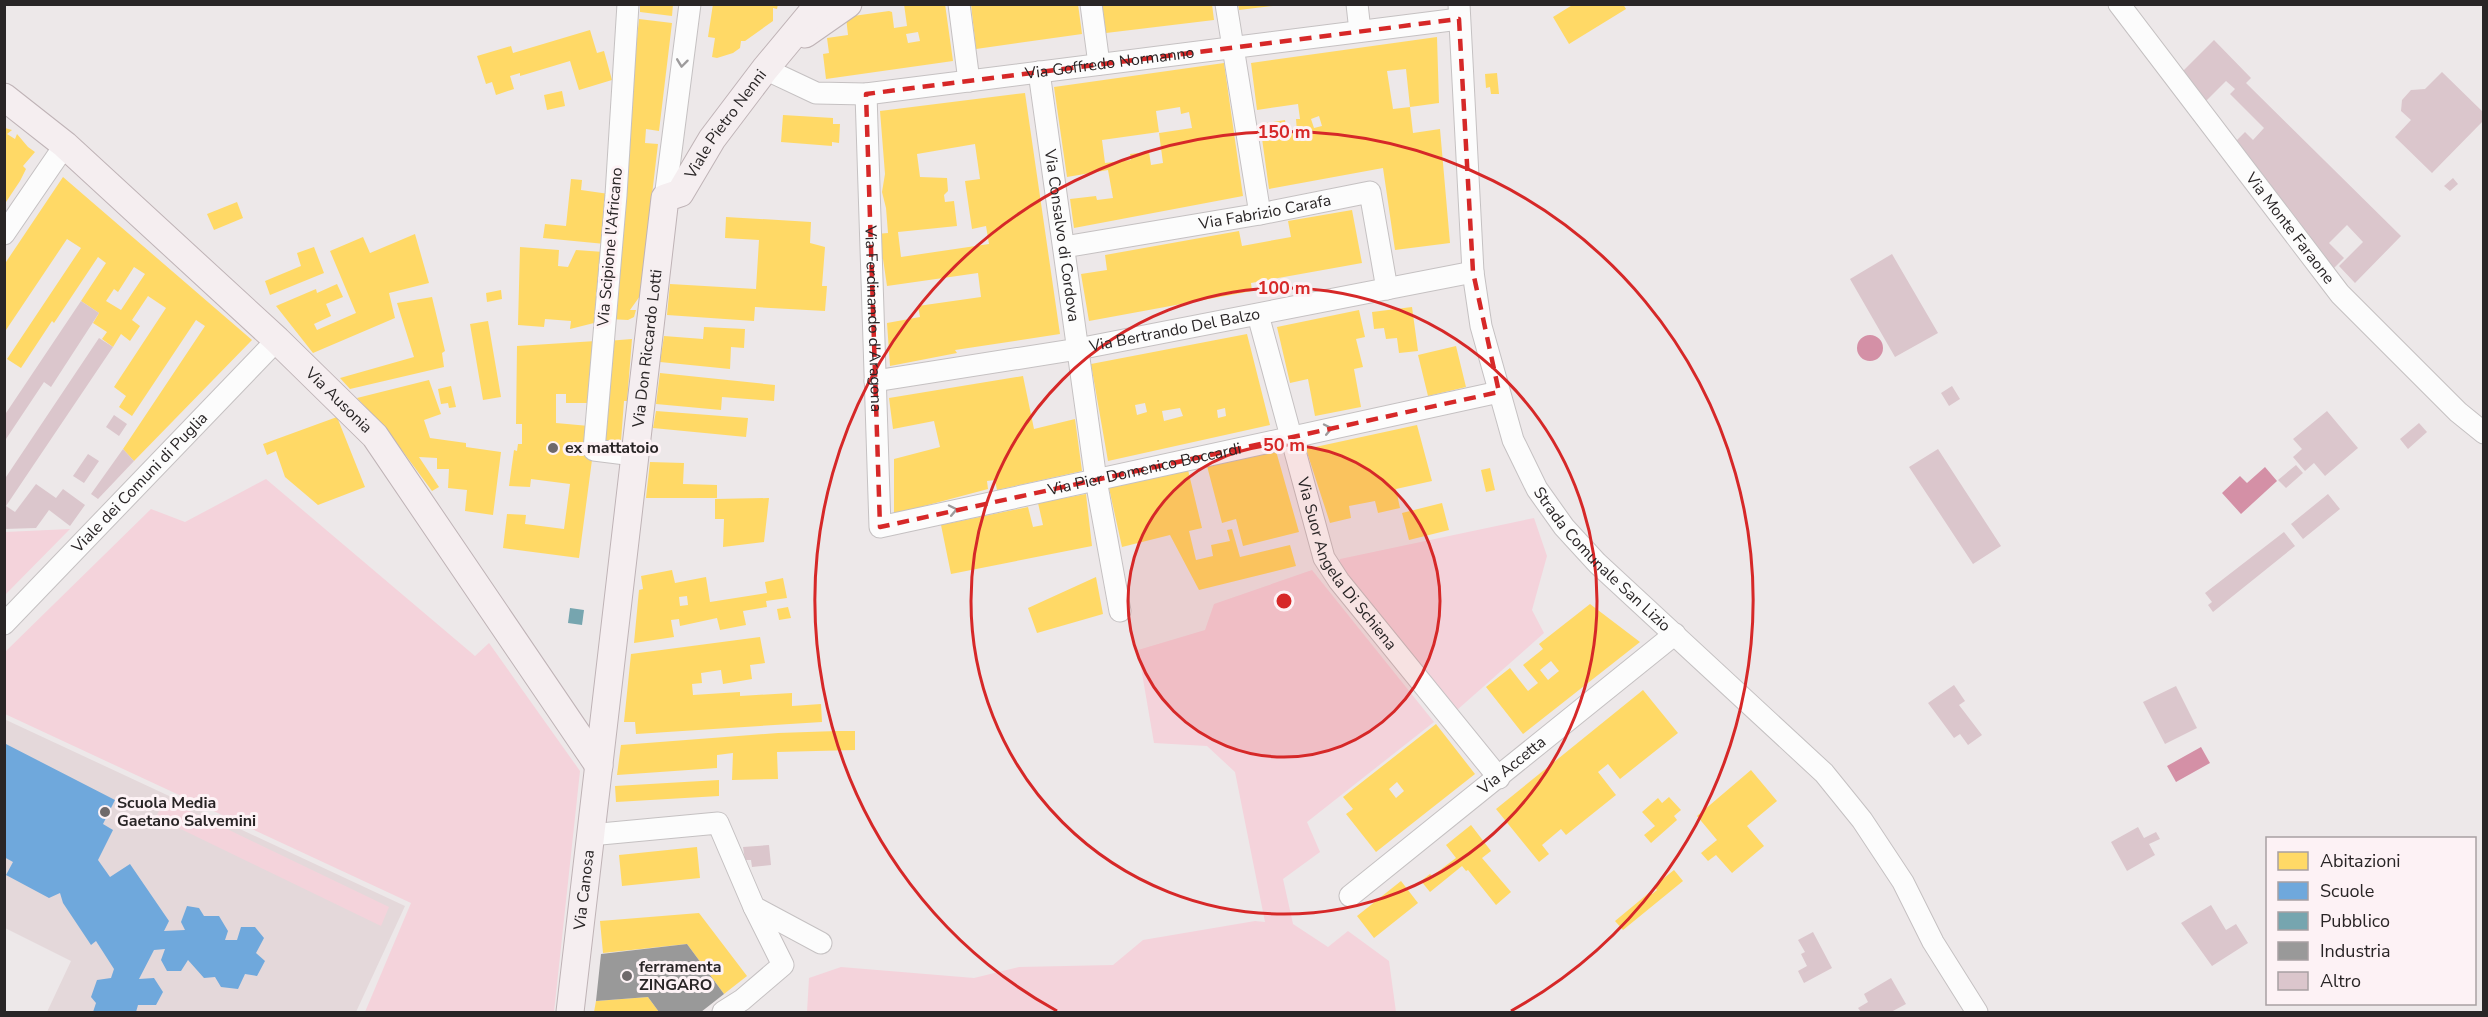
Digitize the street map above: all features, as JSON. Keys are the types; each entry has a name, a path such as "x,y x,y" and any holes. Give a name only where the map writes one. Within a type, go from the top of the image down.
{"main road":[{"name":"Viale Pietro Nenni","path":"665,198 680,193 712,140 765,69 785,48 819,4"},
{"name":"Viale Pietro Nenni","path":"785,48 848,4"},
{"name":"Via Ausonia","path":"4,97 65,145 277,340 375,436 599,766"},
{"name":"Via Don Riccardo Lotti","path":"599,766 665,198"},
{"name":"Via Canosa","path":"570,1012 599,766"}],"street":[{"name":"Via Scipione l'Africano","path":"627,4 616,195 594,450 634,455"},
{"name":"Via Don Riccardo Lotti","path":"665,198 690,4"},
{"path":"958,4 969,81"},
{"path":"1091,4 1099,64"},
{"path":"1226,4 1260,214"},
{"path":"1357,4 1360,31"},
{"name":"Via Monte Faraone","path":"2119,4 2340,294 2458,412 2484,433"},
{"name":"Via Goffredo Normanno","path":"765,69 816,93 866,94 1360,31 1459,12"},
{"name":"Strada Comunale San Lizio","path":"1459,12 1473,272 1481,326 1513,440 1538,489 1564,527 1597,563 1824,774 1856,813 1903,882 1934,942 1977,1012"},
{"name":"Via Consalvo di Cordova","path":"1039,72 1096,480 1120,611"},
{"name":"Via Ferdinando d'Aragona","path":"866,94 880,527 896,523"},
{"path":"4,234 65,145"},
{"name":"Via Fabrizio Carafa","path":"1064,247 1260,214 1370,192 1387,289"},
{"name":"Via Bertrando Del Balzo","path":"876,381 1078,349 1473,272"},
{"name":"Via Suor Angela Di Schiena","path":"1258,315 1324,558 1339,580 1499,778"},
{"name":"Viale dei Comuni di Puglia","path":"4,624 277,340"},
{"name":"Via Pier Domenico Boccardi","path":"896,523 1498,392"},
{"name":"Via Accetta","path":"1350,896 1676,634"},
{"path":"590,834 718,824 754,907 783,965 742,1000 723,1012"},
{"path":"754,907 821,943"}],"highlighted area":[{"path":"1459,19 1473,272 1499,392 880,527 866,94"}],"shaded area":[{"path":"1870,335 1879,339 1883,348 1879,357 1870,361 1861,357 1857,348 1861,339"},
{"path":"2265,467 2277,481 2241,514 2222,493 2240,476 2247,483"},
{"path":"266,479 475,656 489,643 580,771 554,1012 365,1012 411,903 5,714 5,652 151,509 185,522"},
{"path":"1534,518 1547,556 1532,610 1544,633 1457,710 1338,564 1340,559"},
{"path":"70,529 5,595 5,532"},
{"path":"1312,570 1434,722 1307,822 1320,852 1283,879 1293,924 1328,947 1348,931 1389,961 1396,1012 807,1012 809,978 841,967 974,978 1019,967 1113,965 1143,940 1255,921 1265,922 1235,772 1207,746 1154,743 1138,650 1205,630 1214,604"},
{"name":"Scuola Media Gaetano Salvemini","path":"4,719 405,906 356,1012 47,1012 71,961 5,928"},
{"path":"2201,747 2210,763 2176,782 2167,766"},
{"path":"165,799 389,907 381,926 156,817"}],"building: Abitazioni":[{"path":"640,4 673,4 672,16 640,12"},
{"path":"713,4 778,4 777,9 773,8 773,21 745,41 741,41 740,48 733,53 717,58 712,57 715,38 708,37"},
{"path":"904,4 945,4 953,61 826,79 823,54 829,53 827,38 848,35 846,17 889,11 892,12 894,28 907,26","holes":["918,32 920,41 908,43 906,34"]},
{"path":"971,4 1078,4 1082,34 976,49"},
{"path":"1102,4 1212,4 1214,20 1106,33"},
{"path":"1238,4 1273,4 1273,6 1239,10"},
{"path":"1574,4 1623,4 1626,9 1569,44 1553,17"},
{"path":"639,19 672,23 659,131 646,129 645,143 658,144 640,296 630,310 636,310 634,317 628,320 609,319"},
{"path":"590,30 597,53 604,51 612,80 579,90 570,61 520,76 520,73 510,76 514,89 496,95 492,82 486,84 477,56 511,46 513,53"},
{"path":"1437,37 1439,103 1410,107 1413,133 1440,129 1450,243 1395,250 1383,168 1269,189 1260,124 1285,120 1287,133 1297,132 1296,119 1300,119 1298,104 1257,110 1251,63","holes":["1406,69 1410,107 1393,109 1387,71","1319,116 1322,126 1314,128 1311,119"]},
{"path":"1224,63 1243,196 1074,228 1070,199 1096,196 1097,200 1113,198 1108,170 1067,177 1054,87","holes":["1180,107 1181,114 1189,112 1192,128 1159,133 1163,163 1151,165 1149,152 1130,154 1131,160 1105,163 1102,140 1159,132 1156,111"]},
{"path":"1497,73 1499,94 1491,94 1490,87 1486,88 1485,74"},
{"path":"562,91 565,106 547,110 544,95"},
{"path":"1025,93 1060,334 955,350 957,353 890,366 887,323 920,317 918,306 981,297 978,273 887,286 883,259 879,260 876,234 888,233 882,192 885,174 880,111","holes":["975,144 980,179 965,181 972,229 986,226 989,244 901,257 898,232 957,226 954,201 945,202 944,195 948,191 947,178 920,177 917,154"]},
{"path":"783,115 833,118 833,124 840,124 839,143 832,142 832,146 781,142"},
{"path":"5,128 12,130 7,134 15,139 17,134 35,152 23,166 26,169 4,205"},
{"path":"63,177 252,340 134,461 123,449 205,326 196,320 132,416 119,407 126,396 114,387 166,308 148,296 132,320 140,326 130,341 121,334 113,347 102,339 107,332 93,323 99,313 81,301 106,263 98,257 21,368 7,359 81,248 67,239 4,333 4,265","holes":["134,267 145,274 121,310 106,301 114,289 118,292"]},
{"path":"571,179 582,180 581,190 609,194 605,244 543,238 545,224 566,226"},
{"path":"237,202 243,218 214,230 207,214"},
{"path":"1352,210 1362,263 1251,283 1252,291 1089,321 1081,274 1107,270 1105,255 1239,231 1242,246 1291,237 1288,221"},
{"path":"726,217 811,222 810,243 825,247 822,286 827,286 825,311 755,307 754,321 667,315 670,284 756,289 759,240 725,238"},
{"path":"415,234 429,283 389,293 395,318 313,353 276,306 316,289 317,293 337,284 343,297 326,304 331,316 314,324 317,330 356,313 330,251 363,237 370,253"},
{"path":"314,247 324,273 270,295 265,281 301,266 297,253"},
{"path":"520,247 559,250 558,266 568,267 576,250 604,252 598,322 570,329 571,321 545,319 544,327 518,325"},
{"path":"501,290 502,299 487,302 486,293"},
{"path":"432,297 445,351 442,353 444,367 350,389 340,378 414,357 397,303"},
{"path":"1412,307 1418,351 1399,353 1397,338 1386,339 1384,328 1374,329 1372,312"},
{"path":"1359,310 1365,337 1356,339 1363,367 1354,369 1361,407 1315,416 1308,379 1290,383 1277,327"},
{"path":"488,321 501,397 483,400 470,324"},
{"path":"704,327 745,329 744,348 731,347 730,369 660,362 664,336 703,339"},
{"path":"1247,334 1270,425 1108,461 1091,364","holes":["1145,403 1147,412 1137,415 1135,405","1180,408 1183,416 1164,421 1162,411","1225,408 1226,416 1218,418 1217,410"]},
{"path":"632,339 621,441 601,441 607,341"},
{"name":"ex mattatoio","path":"596,341 591,403 566,403 566,394 556,394 556,423 589,426 587,445 592,460 579,558 503,548 507,514 526,515 525,524 564,529 570,484 531,479 530,487 509,486 514,450 517,451 518,444 522,444 522,424 516,424 517,346"},
{"path":"1456,346 1466,387 1428,396 1418,355"},
{"path":"660,373 775,385 774,401 722,397 721,410 656,404"},
{"path":"1023,376 1034,429 1075,419 1082,471 997,490 995,480 987,481 988,489 894,514 894,459 940,447 934,421 893,429 889,398"},
{"path":"429,380 441,414 424,420 430,438 466,443 466,447 501,452 493,515 465,511 467,490 448,488 449,469 437,469 437,458 419,457 439,487 432,491 387,430 357,398"},
{"path":"451,386 456,407 449,408 448,403 441,404 438,389"},
{"path":"656,411 748,418 746,437 653,428"},
{"path":"337,417 365,487 318,505 285,477 276,451 267,455 263,444"},
{"path":"1417,425 1432,481 1396,489 1400,508 1378,513 1375,501 1349,506 1351,518 1330,523 1306,449"},
{"path":"1276,451 1299,532 1243,546 1236,519 1222,523 1207,466"},
{"path":"650,462 684,463 683,484 717,485 717,498 646,498"},
{"path":"1490,468 1495,490 1486,492 1481,470"},
{"path":"1188,470 1202,528 1189,531 1196,560 1213,556 1211,545 1230,541 1227,530 1232,529 1240,557 1290,545 1296,566 1199,590 1170,535 1122,547 1109,488"},
{"path":"1086,494 1092,546 951,574 941,525 1028,507 1033,527 1043,525 1038,503"},
{"path":"769,498 764,542 723,547 724,519 715,519 715,499"},
{"path":"1442,503 1449,530 1409,540 1402,513"},
{"path":"672,570 675,583 706,577 710,602 767,593 765,582 783,578 787,598 766,601 767,607 743,611 746,625 720,630 717,618 680,626 679,619 671,620 674,637 634,643 639,590 643,589 641,576","holes":["687,596 688,605 680,606 679,597"]},
{"path":"1096,577 1103,614 1037,633 1028,608"},
{"path":"1590,604 1640,642 1523,734 1486,687 1510,668 1528,691 1538,683 1523,665 1543,649 1539,644","holes":["1551,661 1559,671 1548,680 1540,670"]},
{"path":"788,607 791,618 779,620 777,609"},
{"path":"760,637 765,663 750,665 752,679 723,684 721,670 701,673 702,683 692,684 693,695 740,692 740,696 792,693 792,706 821,704 822,722 636,734 635,722 624,722 631,654"},
{"path":"1643,690 1678,733 1620,779 1608,764 1598,772 1616,795 1566,835 1561,829 1542,845 1549,854 1539,862 1496,809"},
{"path":"1436,724 1475,774 1376,852 1346,814 1353,809 1343,797","holes":["1397,782 1404,791 1396,798 1389,789"]},
{"path":"855,731 855,750 777,752 778,779 732,780 733,753 717,755 717,768 617,775 621,745 778,733"},
{"path":"1751,770 1777,801 1747,826 1764,846 1732,873 1716,855 1708,861 1701,853 1717,840 1697,816"},
{"path":"719,780 719,796 616,802 615,786"},
{"path":"1669,797 1681,810 1674,816 1677,820 1651,843 1644,835 1655,826 1642,812 1658,798 1662,803"},
{"path":"1471,825 1491,851 1482,858 1511,892 1496,905 1468,870 1466,871 1462,866 1430,892 1421,881 1430,874 1432,876 1456,858 1446,845"},
{"path":"697,847 700,878 622,886 619,855"},
{"path":"1674,870 1683,881 1623,930 1615,921 1650,892 1652,894 1657,890 1654,886"},
{"path":"1401,881 1418,903 1374,938 1357,916"},
{"path":"699,913 747,976 724,994 687,944 603,953 600,921"},
{"path":"648,997 659,1012 594,1012 596,1001"}],"building: Scuole":[{"path":"4,743 115,800 103,824 113,830 98,860 110,877 130,864 169,921 164,931 185,930 181,922 187,906 199,908 204,916 219,916 228,931 225,940 237,940 241,927 255,927 264,938 256,953 265,961 257,976 245,974 238,989 221,987 215,977 204,978 188,960 181,971 167,971 161,960 165,949 154,950 139,979 154,978 163,992 156,1005 138,1005 136,1012 93,1012 96,1003 91,997 97,980 111,978 114,969 96,941 91,945 63,903 60,893 49,898 6,875 13,862 4,857"}],"building: Pubblico":[{"path":"570,608 584,610 582,625 568,623"}],"building: Industria":[{"path":"687,944 724,994 701,1012 659,1012 648,997 596,1001 601,954"}],"building: Altro":[{"path":"2214,40 2251,78 2246,83 2401,236 2355,283 2339,266 2363,242 2347,225 2329,243 2344,258 2331,271 2233,144 2245,132 2253,140 2264,128 2230,94 2235,89 2226,81 2202,105 2179,75"},
{"path":"2442,72 2484,113 2484,120 2432,173 2395,137 2411,120 2401,111 2402,100 2411,90 2425,89"},
{"path":"2453,178 2458,184 2450,191 2444,186"},
{"path":"1892,254 1938,333 1895,357 1850,279"},
{"path":"81,301 99,313 51,387 44,382 4,442 4,416"},
{"path":"99,338 113,347 6,506 15,512 36,484 56,498 63,489 85,505 70,526 49,510 36,528 4,529 4,480"},
{"path":"1952,386 1960,399 1949,406 1941,393"},
{"path":"2327,411 2358,448 2325,476 2314,463 2305,471 2293,457 2302,449 2293,439"},
{"path":"114,415 127,424 119,436 106,427"},
{"path":"2419,423 2427,432 2408,449 2400,439"},
{"path":"123,449 134,461 98,499 91,494"},
{"path":"1938,449 2001,546 1973,564 1909,467"},
{"path":"88,454 99,461 84,483 73,476"},
{"path":"2296,465 2303,473 2286,488 2278,480"},
{"path":"2328,494 2340,509 2303,539 2291,524"},
{"path":"2284,532 2295,546 2213,612 2208,605 2212,602 2205,593"},
{"path":"1954,685 1965,701 1959,705 1982,735 1968,745 1960,734 1954,738 1928,703"},
{"path":"2176,686 2197,728 2165,744 2143,702"},
{"path":"2138,827 2144,838 2156,832 2160,839 2149,844 2155,855 2127,871 2111,842"},
{"path":"769,845 771,865 752,867 751,860 745,860 743,847"},
{"path":"2211,905 2226,930 2236,924 2248,943 2212,966 2181,923"},
{"path":"1813,932 1832,968 1804,983 1798,971 1807,966 1801,954 1805,952 1798,940"},
{"path":"1891,978 1906,1004 1891,1012 1861,1012 1858,1008 1868,1002 1864,994"}],"place":[{"name":"ex mattatoio","path":"553,448"},
{"name":"Scuola Media Gaetano Salvemini","path":"105,812"},
{"name":"ferramenta ZINGARO","path":"627,976"}]}
